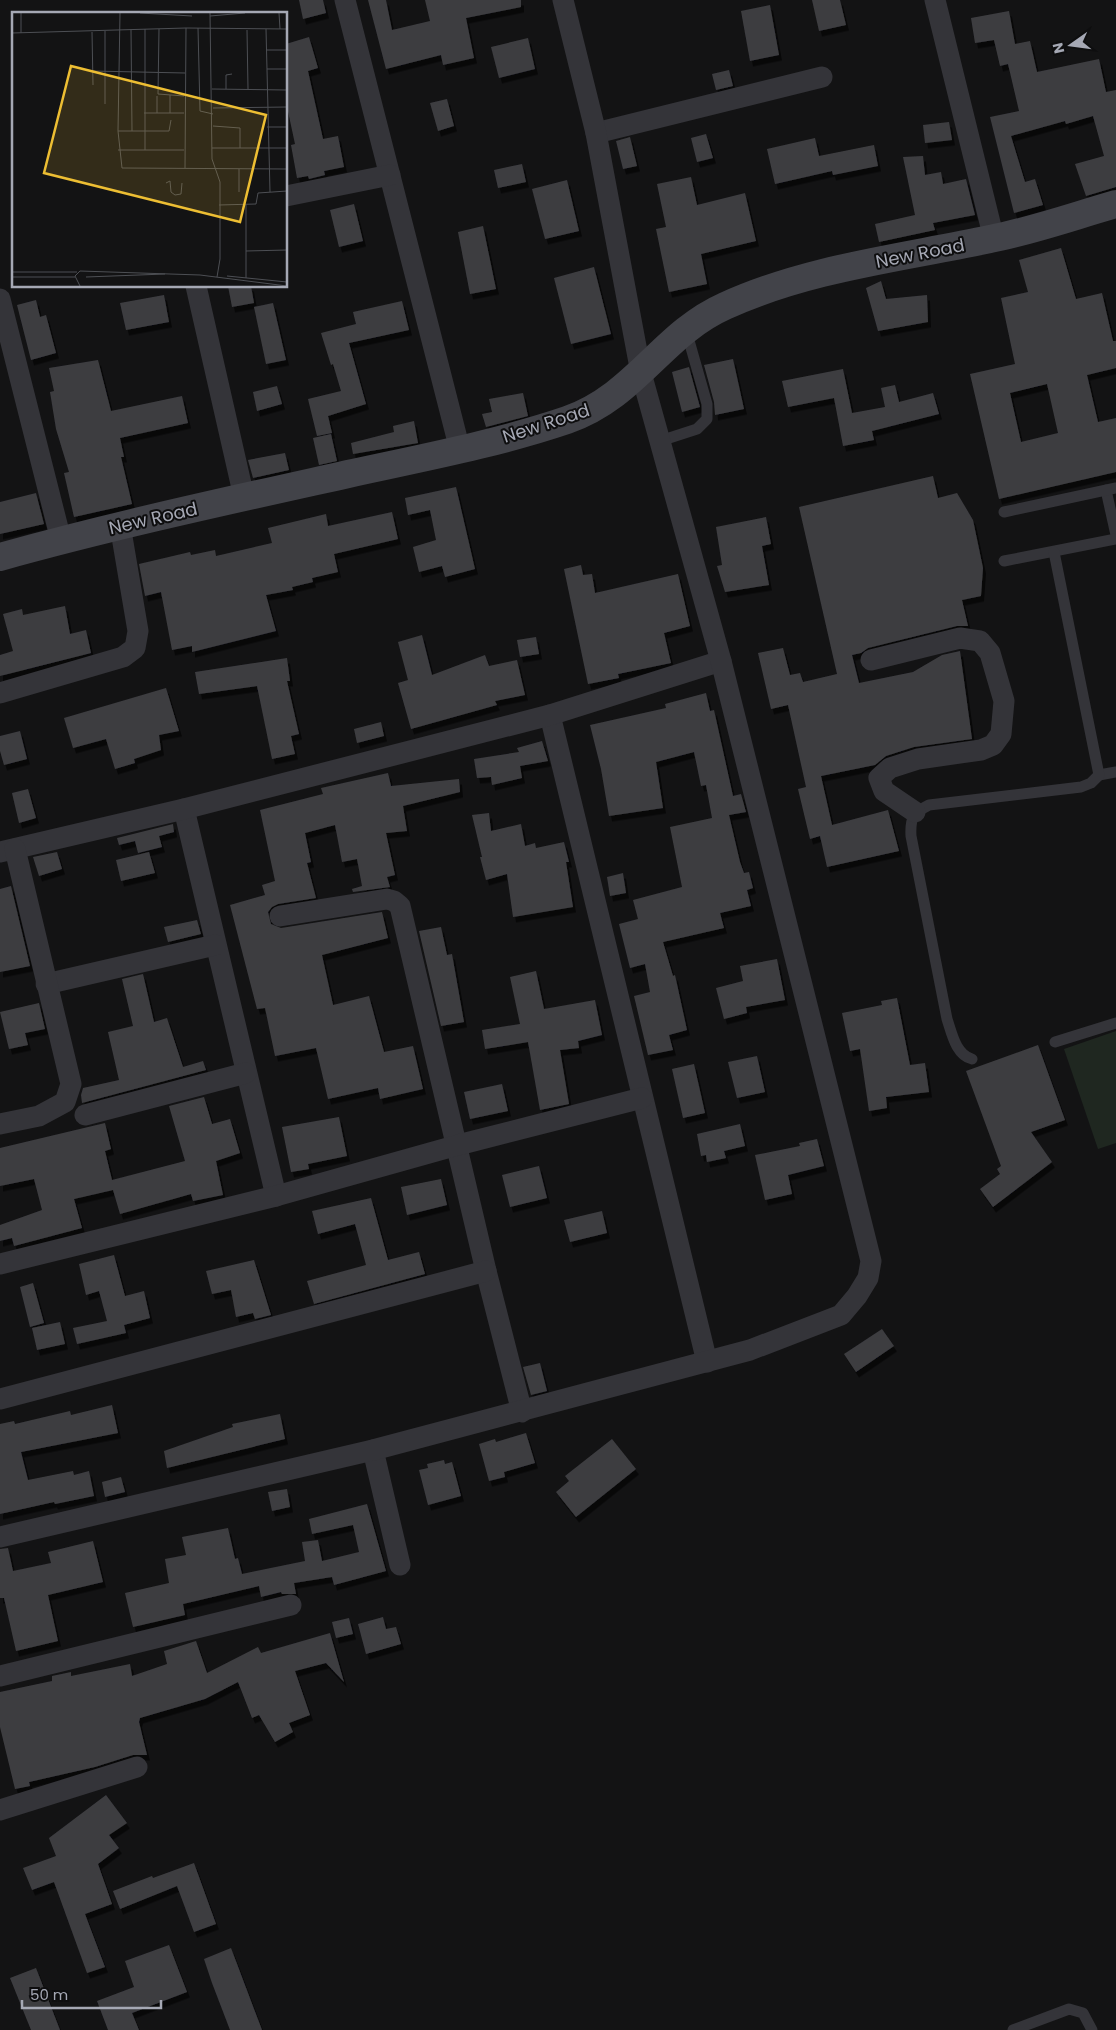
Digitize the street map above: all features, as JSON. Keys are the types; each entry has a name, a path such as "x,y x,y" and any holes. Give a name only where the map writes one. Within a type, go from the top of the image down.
{"street":[{"path":"344,0 460,450"},
{"path":"0,1538 373,1450 750,1350 841,1315 857,1296 868,1278 872,1261 720,661 641,373 596,133 563,0"},
{"path":"935,0 994,239"},
{"path":"596,133 822,77"},
{"path":"288,196 390,175"},
{"name":"New Road","path":"0,557 120,524 460,450 568,420 602,405 641,373 686,330 721,307 769,287 841,268 994,239 1116,204"},
{"path":"196,288 244,497"},
{"path":"0,299 61,540"},
{"path":"0,693 123,657 135,648 138,631 120,524"},
{"path":"871,660 960,638 980,641 990,652 1004,701 1001,734 993,745 981,750 918,759 890,768 879,778 884,791 915,812"},
{"path":"0,1124 39,1116 65,1102 72,1084 8,850 184,809 550,715 720,661"},
{"path":"550,715 707,1362"},
{"path":"184,809 276,1196"},
{"path":"280,916 387,899 394,900 400,906 458,1145 486,1271 522,1412"},
{"path":"46,984 215,945"},
{"path":"84,1115 246,1073"},
{"path":"0,1264 276,1196 458,1145 642,1098"},
{"path":"0,1399 486,1271"},
{"path":"373,1450 400,1565"},
{"path":"0,1676 291,1605"},
{"path":"1,1804 137,1767"}],"lane":[{"path":"660,442 697,429 707,419 707,404 686,330"},
{"path":"1004,512 1111,489 1116,535"},
{"path":"1004,561 1116,539"},
{"path":"1054,552 1099,775"},
{"path":"972,1059 965,1057 958,1047 947,1019 911,836 910,820 915,812 929,804 1081,787 1091,783 1099,775 1116,772"},
{"path":"1055,1042 1116,1022"},
{"path":"1013,2030 1068,2008 1083,2014 1092,2030"}],"shaded area":[{"path":"1116,1031 1116,1143 1098,1149 1064,1049"}],"building":[{"path":"299,0 323,0 326,13 303,19"},
{"path":"368,0 386,0 392,30 430,21 425,0 521,0 521,7 466,18 474,58 443,65 441,55 386,69"},
{"path":"812,0 840,0 846,25 819,31"},
{"path":"770,5 779,55 750,61 741,11"},
{"path":"1009,11 1015,44 1030,41 1037,72 1099,59 1106,92 1116,90 1116,187 1086,196 1075,164 1104,156 1093,116 1066,124 1065,121 1011,136 1025,182 1035,179 1043,205 1014,213 990,117 1019,111 1008,64 1000,66 994,40 975,43 971,18"},
{"path":"309,37 318,68 308,71 323,139 338,136 344,167 324,171 325,175 309,179 308,176 297,178 291,145 295,144 288,111 288,43"},
{"path":"528,38 535,69 499,78 491,47"},
{"path":"729,70 733,86 716,90 712,74"},
{"path":"447,99 454,126 438,131 430,103"},
{"path":"949,122 952,140 925,143 923,125"},
{"path":"706,134 713,158 697,162 691,138"},
{"path":"630,137 637,166 623,169 616,141"},
{"path":"815,138 819,156 874,145 878,166 833,175 832,171 775,184 767,149"},
{"path":"923,156 925,175 941,172 943,184 966,179 975,215 933,223 935,230 879,242 875,224 915,215 903,157"},
{"path":"522,164 526,182 498,188 494,170"},
{"path":"691,177 697,205 745,193 756,241 701,254 707,284 669,292 656,229 666,227 657,184"},
{"path":"567,180 579,231 545,239 532,189"},
{"path":"354,204 363,241 339,247 330,210"},
{"path":"483,226 496,289 470,294 458,232"},
{"path":"1061,248 1076,299 1102,293 1113,341 1116,341 1116,368 1087,375 1098,422 1116,418 1116,472 999,499 970,374 1015,364 1001,298 1028,292 1019,260","holes":["1047,384 1058,433 1021,442 1010,393"]},
{"path":"594,267 611,334 571,344 554,278"},
{"path":"881,281 886,299 927,295 928,322 878,331 866,288"},
{"path":"228,288 251,288 254,303 232,307"},
{"path":"164,295 169,322 126,330 120,303"},
{"path":"36,300 40,317 46,315 56,353 31,360 17,305"},
{"path":"402,301 409,330 349,343 366,404 328,416 332,433 317,436 308,399 341,391 321,333 356,324 353,312"},
{"path":"273,303 286,360 266,364 254,307"},
{"path":"733,359 744,409 715,415 714,402 704,365"},
{"path":"98,360 111,411 182,396 188,423 120,438 124,457 121,457 132,504 74,517 64,473 69,472 56,429 50,392 54,391 49,368"},
{"path":"689,367 700,407 682,412 672,372"},
{"path":"843,369 852,413 885,407 881,388 895,385 899,402 933,393 939,414 872,431 874,440 843,446 834,398 788,407 782,381"},
{"path":"277,386 282,404 257,411 253,392"},
{"path":"523,393 528,416 486,427 482,414 492,412 489,399"},
{"path":"414,421 418,443 353,454 351,443 394,432 393,426"},
{"path":"331,434 337,461 319,465 313,438"},
{"path":"285,453 289,470 253,478 248,460"},
{"path":"933,476 938,498 957,493 973,520 983,568 981,596 962,600 968,626 957,626 868,648 861,653 852,655 859,683 913,672 942,655 960,651 972,739 914,747 886,756 875,765 821,776 832,825 888,810 899,851 827,867 820,836 810,839 798,789 806,787 788,705 771,709 758,653 783,648 790,675 800,673 803,682 837,674 799,507"},
{"path":"456,487 475,569 445,577 442,566 419,572 413,547 436,540 430,510 408,515 405,498"},
{"path":"36,493 44,524 0,534 0,502"},
{"path":"392,512 398,539 334,554 338,572 312,578 313,582 292,587 293,590 266,595 276,631 192,652 192,646 172,650 161,592 145,596 139,564 190,552 191,555 215,550 216,556 272,543 268,528 326,514 328,526"},
{"path":"766,517 771,544 762,546 769,585 725,592 717,566 722,565 716,527"},
{"path":"581,565 583,575 592,574 595,593 678,574 690,626 664,633 671,663 618,674 619,678 588,684 564,569"},
{"path":"65,606 70,634 86,630 91,653 0,676 0,655 13,651 3,614 22,609 23,615"},
{"path":"422,635 432,675 485,655 489,666 517,660 525,695 495,701 497,705 411,729 398,683 408,680 398,642"},
{"path":"536,637 539,654 520,657 517,640"},
{"path":"287,658 290,681 287,681 299,734 291,736 295,754 272,759 257,686 199,694 195,672"},
{"path":"166,688 179,731 159,735 161,750 134,759 135,763 115,769 106,739 73,748 64,718"},
{"path":"706,693 710,711 714,710 733,796 741,794 746,812 729,815 740,862 744,873 749,872 753,888 747,890 751,906 720,913 724,928 663,942 673,976 675,975 687,1030 669,1035 673,1050 648,1055 634,996 650,992 645,964 630,968 619,924 638,919 633,900 682,887 670,827 712,818 706,785 701,786 694,752 656,762 663,808 609,816 601,769 590,725 666,708 665,704"},
{"path":"381,722 384,736 357,743 354,729"},
{"path":"20,731 27,759 4,765 0,751 0,736"},
{"path":"542,741 548,761 520,766 522,778 492,785 491,777 477,778 474,759 519,752 517,748"},
{"path":"388,773 391,786 459,779 460,792 403,806 407,831 386,833 395,875 387,877 390,887 353,892 352,889 362,886 357,859 342,862 335,825 305,833 311,862 307,863 316,898 278,904 268,912 271,924 281,928 382,912 388,938 322,955 333,1005 369,996 384,1052 413,1046 423,1089 380,1099 378,1088 328,1099 316,1048 275,1056 265,1008 257,1009 230,905 265,895 262,885 275,881 260,810 323,794 321,788"},
{"path":"28,789 36,818 19,823 12,793"},
{"path":"489,813 491,831 521,824 525,846 535,843 536,848 564,842 569,862 566,862 573,907 513,917 507,874 486,880 480,857 482,857 472,815"},
{"path":"173,824 174,832 159,836 162,847 138,853 135,841 119,845 117,838"},
{"path":"57,852 62,869 39,876 33,857"},
{"path":"149,852 155,873 121,881 116,860"},
{"path":"623,873 626,893 610,896 607,877"},
{"path":"11,886 30,966 0,972 0,889"},
{"path":"197,920 201,934 168,942 164,927"},
{"path":"441,927 447,955 452,954 464,1022 441,1026 419,931"},
{"path":"777,959 785,1000 746,1007 747,1013 724,1019 716,988 743,981 740,966"},
{"path":"536,971 544,1009 595,1000 602,1035 578,1041 579,1048 560,1050 569,1104 540,1110 528,1042 485,1049 482,1030 520,1024 510,977"},
{"path":"143,974 154,1022 167,1018 183,1067 203,1061 206,1070 82,1103 81,1095 83,1088 119,1080 108,1032 133,1026 122,979"},
{"path":"897,998 910,1065 925,1063 929,1092 886,1097 887,1108 869,1111 860,1049 850,1051 842,1013 882,1005 881,1001"},
{"path":"39,1003 45,1029 25,1033 28,1045 9,1049 0,1012"},
{"path":"1038,1045 1065,1120 1031,1132 1052,1162 993,1207 980,1189 1000,1174 997,1169 1001,1166 966,1071"},
{"path":"757,1056 765,1092 737,1098 728,1062"},
{"path":"694,1064 705,1113 683,1118 672,1069"},
{"path":"502,1084 508,1111 470,1119 464,1092"},
{"path":"204,1097 212,1124 230,1119 240,1153 216,1161 223,1195 193,1201 191,1194 120,1214 113,1190 74,1199 82,1228 14,1246 12,1238 0,1241 0,1225 42,1210 34,1179 0,1186 0,1148 105,1123 111,1149 105,1151 112,1180 185,1161 169,1106"},
{"path":"339,1117 347,1156 308,1164 309,1169 291,1172 282,1127"},
{"path":"740,1124 745,1146 724,1151 726,1158 707,1162 706,1155 701,1156 697,1134"},
{"path":"817,1139 824,1166 788,1175 792,1194 765,1200 755,1155 800,1146 799,1143"},
{"path":"539,1166 547,1198 510,1207 502,1175"},
{"path":"441,1179 447,1205 407,1215 401,1187"},
{"path":"371,1198 388,1260 419,1252 425,1274 314,1304 307,1281 366,1265 355,1224 318,1234 312,1211"},
{"path":"602,1211 607,1233 570,1242 564,1220"},
{"path":"114,1255 125,1296 144,1291 150,1318 124,1325 126,1333 77,1344 73,1328 107,1321 99,1291 86,1295 79,1264"},
{"path":"254,1260 271,1315 255,1319 253,1313 236,1317 231,1290 212,1294 206,1271"},
{"path":"33,1283 44,1323 30,1327 20,1287"},
{"path":"60,1322 65,1344 37,1350 32,1328"},
{"path":"882,1329 894,1346 856,1372 844,1354"},
{"path":"540,1363 547,1391 531,1395 523,1367"},
{"path":"112,1405 118,1433 21,1452 28,1480 73,1471 74,1475 89,1471 94,1496 55,1504 54,1502 0,1514 0,1424 14,1421 15,1424 70,1411 71,1415"},
{"path":"280,1414 285,1439 167,1468 164,1451 233,1427 232,1424"},
{"path":"526,1433 535,1463 504,1472 505,1477 489,1481 479,1444 495,1439 496,1442"},
{"path":"612,1439 636,1469 576,1517 556,1492 569,1481 565,1476"},
{"path":"444,1460 445,1464 452,1462 461,1496 428,1505 419,1470 428,1468 427,1464"},
{"path":"121,1477 125,1492 105,1497 102,1482"},
{"path":"287,1489 290,1507 272,1511 268,1492"},
{"path":"367,1504 386,1571 334,1585 332,1577 294,1583 296,1594 282,1594 281,1592 261,1597 259,1586 183,1604 185,1615 133,1627 125,1593 169,1583 165,1559 186,1555 182,1537 228,1528 235,1559 238,1558 242,1574 305,1561 302,1542 318,1540 322,1561 359,1552 353,1525 312,1534 309,1519"},
{"path":"93,1541 103,1582 48,1595 58,1641 16,1651 4,1598 0,1598 0,1549 8,1548 13,1571 51,1563 48,1552"},
{"path":"383,1617 386,1629 396,1627 401,1644 366,1654 358,1624"},
{"path":"349,1618 353,1634 336,1638 332,1622"},
{"path":"330,1633 344,1682 326,1663 295,1671 310,1715 289,1723 293,1732 275,1742 259,1715 252,1718 238,1682 205,1699 140,1718 139,1722 147,1755 133,1755 95,1767 29,1782 30,1786 15,1789 0,1727 0,1692 52,1681 52,1676 71,1672 71,1676 130,1664 132,1676 167,1664 164,1651 196,1641 207,1673 258,1647 261,1653"},
{"path":"106,1795 127,1823 109,1835 119,1848 98,1864 112,1904 85,1914 105,1967 87,1973 54,1882 32,1890 23,1868 56,1856 49,1838"},
{"path":"194,1863 216,1924 194,1932 177,1886 120,1909 113,1891"},
{"path":"169,1945 187,1992 132,2013 139,2030 108,2030 97,2001 134,1987 125,1961"},
{"path":"231,1948 262,2030 230,2030 212,1983 204,1959"},
{"path":"36,1968 60,2030 31,2030 10,1978"}]}
